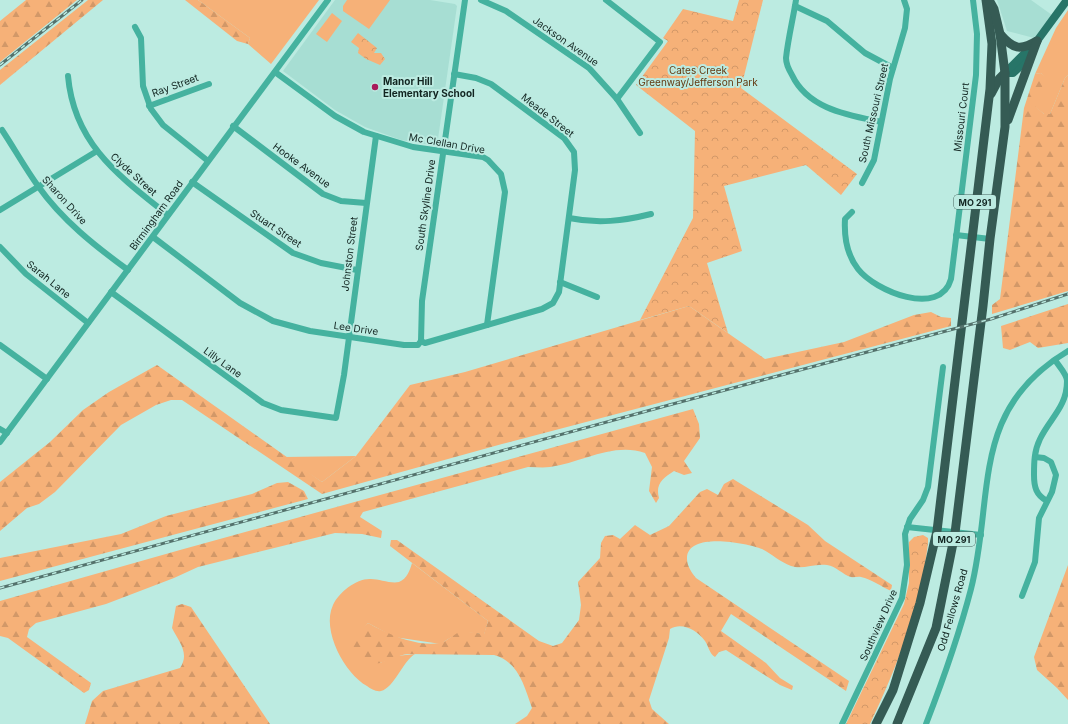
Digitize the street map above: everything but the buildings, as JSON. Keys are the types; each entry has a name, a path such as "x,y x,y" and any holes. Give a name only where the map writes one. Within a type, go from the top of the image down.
{"highway":[{"name":"MO 291","path":"897,724 936,628 955,533 984,306 990,239 1005,127 1005,73 1000,34 994,9 987,0"},
{"name":"MO 291","path":"876,724 892,690 920,603 937,531 988,101 992,58 987,0"},
{"path":"1000,34 1008,43 1019,48 1027,47 1037,41"},
{"path":"1005,127 1037,41"},
{"path":"988,101 995,86 1005,73 996,67 992,58"}],"main road":[{"path":"1005,73 1013,73 1026,61 1037,41 1067,0"}],"street":[{"name":"Birmingham Road","path":"0,442 328,0"},
{"name":"South Skyline Drive","path":"421,341 422,301 442,152 465,0"},
{"name":"Jackson Avenue","path":"481,0 506,11 589,68 617,99 640,133"},
{"path":"606,0 614,2 660,42 617,99"},
{"name":"South Missouri Street","path":"862,182 874,160 893,68 905,28 907,9 904,0"},
{"name":"Missouri Court","path":"852,212 845,219 844,228 847,247 856,265 877,286 902,296 936,298 945,292 951,279 977,69 978,34 973,0"},
{"path":"881,122 837,112 827,108 804,92 798,84 788,68 786,59 796,3 827,21 865,53 893,68"},
{"path":"135,27 141,38 143,86 149,106 163,125 208,161"},
{"name":"Mc Clellan Drive","path":"275,72 335,116 376,136 412,147 483,157 493,164 503,179 505,192 487,325"},
{"name":"Meade Street","path":"454,74 472,77 491,84 569,143 574,152 576,163 560,282"},
{"name":"Clyde Street","path":"68,76 75,106 87,135 97,151 116,174 168,215"},
{"name":"Ray Street","path":"149,106 209,84"},
{"name":"Hooke Avenue","path":"234,126 323,194 341,201 366,203"},
{"name":"Sharon Drive","path":"2,130 38,187 86,237 128,270"},
{"name":"Johnston Street","path":"336,418 344,375 376,136"},
{"path":"0,210 97,151"},
{"name":"Stuart Street","path":"192,182 293,253 317,262 357,270"},
{"path":"569,218 602,222 626,220 651,214"},
{"path":"956,236 990,239"},
{"name":"Lee Drive","path":"153,237 256,313 291,327 404,345 418,345 421,341 425,343 548,307 556,298 560,282"},
{"name":"Sarah Lane","path":"0,247 26,274 88,323"},
{"path":"560,282 598,297"},
{"name":"Lilly Lane","path":"111,292 263,403 280,410 336,418"},
{"path":"0,345 47,379"},
{"name":"Odd Fellows Road","path":"926,724 944,674 971,588 992,447 998,429 1010,407 1030,380 1054,360 1068,351"},
{"path":"1047,501 1038,494 1035,488 1035,457 1043,433 1062,406 1067,381 1066,376 1054,360"},
{"name":"Southview Drive","path":"842,724 902,598 907,565 905,541 907,527 928,487 943,367"},
{"path":"0,429 6,433"},
{"path":"1022,596 1035,562 1039,518 1054,484 1056,471 1054,466 1048,460 1035,457"},
{"path":"907,527 980,535"}],"shaded area":[{"name":"Manor Hill Elementary School","path":"335,0 430,0 455,4 457,6 437,146 401,140 365,127 335,110 283,71"},
{"path":"997,0 1031,0 1052,15 1034,38 1007,31"}],"green space":[{"path":"26,0 77,0 0,62 0,21"},
{"path":"88,0 103,0 0,85 0,70"},
{"path":"185,0 198,0 250,38 248,44 237,41"},
{"path":"198,0 319,0 271,64 248,44 250,38"},
{"path":"347,0 390,0 369,29 343,11 343,6"},
{"name":"Cates Creek Greenway/Jefferson Park","path":"739,0 763,0 741,88 857,174 841,195 806,165 724,186 742,251 707,263 728,333 689,306 640,320 693,218 695,131 636,85 668,41 663,38 683,9 733,21"},
{"path":"1068,10 1068,75 1065,78 1050,114 1044,114 1034,106 1045,77 1041,73 1035,74 1056,28"},
{"path":"332,13 342,21 327,42 316,34"},
{"path":"358,33 377,48 374,53 381,53 385,59 380,65 366,59 358,53 359,48 351,42"},
{"path":"1041,73 1046,77 1035,106 1044,114 1050,114 1065,78 1068,75 1068,291 992,314 992,305 1000,299 1024,108 1035,74"},
{"path":"1068,304 1068,343 1038,348 1030,342 1010,350 1003,348 1001,326"},
{"path":"689,306 765,359 844,342 914,315 931,312 941,317 951,318 951,326 502,444 322,494 182,400 171,400 156,405 121,425 55,492 39,504 27,508 0,531 0,482 50,442 83,410 109,392 157,365 322,482 356,456 410,385 465,372"},
{"path":"693,409 699,424 700,438 684,461 692,473 684,475 674,471 666,476 659,485 659,498 656,503 649,491 652,467 645,453 633,450 621,450 597,454 562,465 550,467 528,467 363,512 360,517 382,531 381,538 362,534 335,533 198,567 174,578 106,604 36,623 29,629 27,637 91,683 89,690 84,693 8,638 0,636 0,601"},
{"path":"356,456 322,482 284,457"},
{"path":"733,479 808,525 825,541 892,585 891,591 869,579 851,577 827,565 800,567 791,566 762,549 744,544 718,541 706,542 696,545 689,550 687,559 688,564 691,572 696,578 849,681 846,691 731,614 721,631 766,663 780,678 793,686 792,690 780,685 726,650 719,652 715,657 710,652 702,637 694,631 689,628 679,626 675,627 670,629 669,638 649,700 652,709 669,724 515,724 527,716 532,708 523,683 515,669 502,658 494,655 408,654 384,662 376,663 367,660 349,643 352,636 368,623 402,639 431,644 442,643 461,631 484,634 488,621 390,546 391,540 397,540 539,641 553,646 562,643 579,620 581,605 578,582 600,558 601,543 605,536 613,535 620,539 635,525 650,535 669,526 700,492 707,489 718,495 724,484"},
{"path":"288,482 304,491 308,499 0,581 0,558 121,534 166,516 252,494 277,483"},
{"path":"923,535 928,538 928,543 920,590 914,613 889,681 870,724 846,724 904,604 909,583 909,542 914,537"},
{"path":"412,563 488,621 484,635 467,633 456,635 441,644 394,637 368,623 363,628 380,663 397,656 415,654 406,662 386,689 375,691 359,680 343,662 333,638 330,627 330,615 336,600 354,583 366,579 389,582 402,581 408,574"},
{"path":"1068,565 1068,700 1037,670 1034,657"},
{"path":"182,604 191,607 270,724 85,724 92,701 103,691 180,668 183,663 184,652 172,628 176,606"}],"railway":[{"path":"0,65 82,0"},
{"path":"0,588 669,405 991,319 1068,294"}],"place":[{"name":"Manor Hill Elementary School","path":"375,87"}]}
